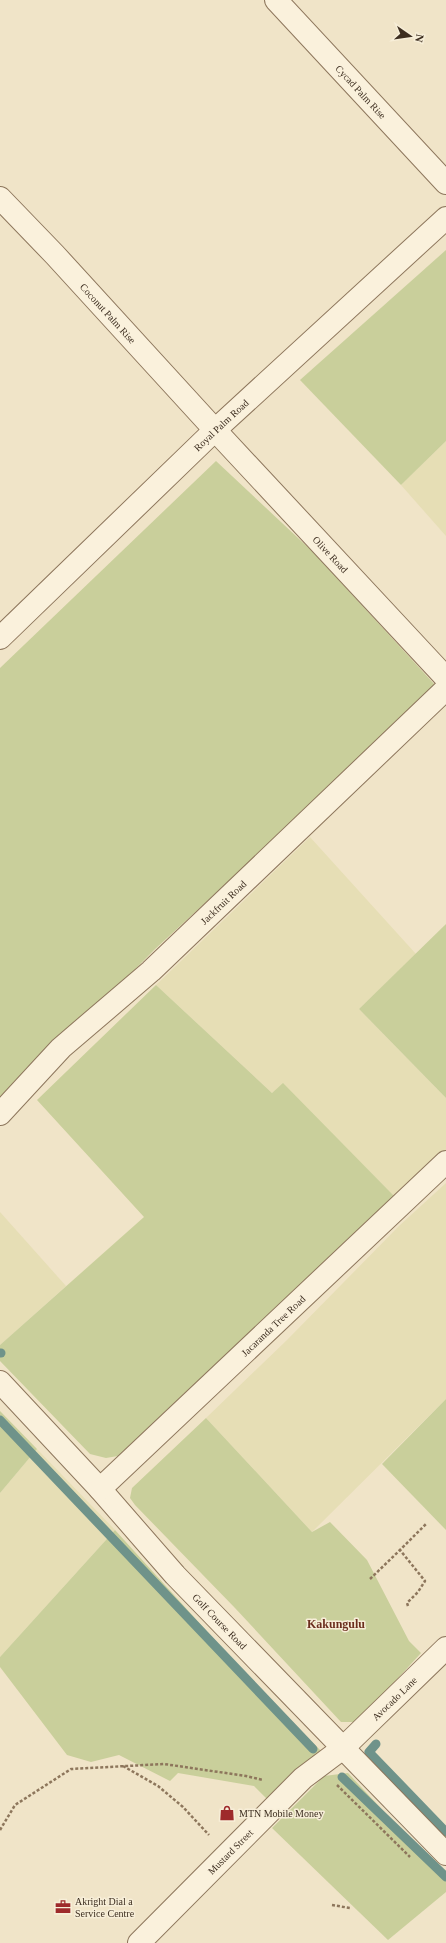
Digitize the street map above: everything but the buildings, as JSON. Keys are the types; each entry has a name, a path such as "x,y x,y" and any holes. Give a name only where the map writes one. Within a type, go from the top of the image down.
{"street":[{"name":"Cycad Palm Rise","path":"276,0 446,183"},
{"name":"Coconut Palm Rise","path":"0,198 55,255 215,430"},
{"name":"Royal Palm Road","path":"0,638 215,430 446,218"},
{"name":"Olive Road","path":"215,430 446,678"},
{"name":"Jackfruit Road","path":"0,1114 61,1048 151,971 446,689"},
{"name":"Jacaranda Tree Road","path":"100,1489 446,1162"},
{"name":"Golf Course Road","path":"0,1382 100,1489 175,1575 446,1854"},
{"name":"Avocado Lane","path":"343,1748 446,1648"},
{"name":"Mustard Street","path":"139,1943 303,1778 343,1748"}],"path":[{"path":"370,1579 427,1523"},
{"path":"400,1550 425,1581 418,1592 407,1603 408,1606"},
{"path":"0,1830 15,1805 70,1769 164,1764 246,1776 293,1788"},
{"path":"123,1766 158,1786 183,1807 227,1855"},
{"path":"332,1905 350,1908"}],"shaded area":[{"path":"446,441 446,536 401,485"},
{"path":"310,837 416,954 359,1009 446,1098 446,1151 396,1198 283,1084 272,1093 156,985"},
{"path":"446,1183 446,1399 312,1532 206,1418 287,1340 399,1226"},
{"path":"0,1212 66,1286 0,1345"},
{"path":"37,1449 115,1530 0,1657 0,1493"}],"green space":[{"path":"446,250 446,441 401,485 300,380"},
{"path":"216,461 314,553 436,686 320,797 154,950 0,1107 0,668"},
{"path":"446,924 446,1098 359,1009"},
{"path":"156,985 272,1093 283,1083 396,1198 124,1455 106,1458 90,1454 0,1361 0,1345 144,1217 37,1100"},
{"path":"446,1399 446,1530 382,1464"},
{"path":"0,1411 37,1449 0,1493"},
{"path":"206,1418 312,1532 330,1522 367,1560 409,1641 421,1653 358,1722 341,1722 130,1498 132,1488"},
{"path":"115,1530 242,1670 323,1753 268,1800 254,1786 178,1773 170,1781 119,1755 91,1762 67,1755 0,1667 0,1657"},
{"path":"348,1773 446,1878 446,1892 388,1940 272,1828 324,1776"}],"waterway":[{"path":"0,1420 313,1749"},
{"path":"376,1744 369,1752 446,1832"},
{"path":"342,1777 446,1877"}],"place":[{"name":"MTN Mobile Money","path":"227,1813"},
{"name":"Akright Dial a Service Centre","path":"63,1907"}],"district":[{"name":"Kakungulu","path":"336,1624"}]}
